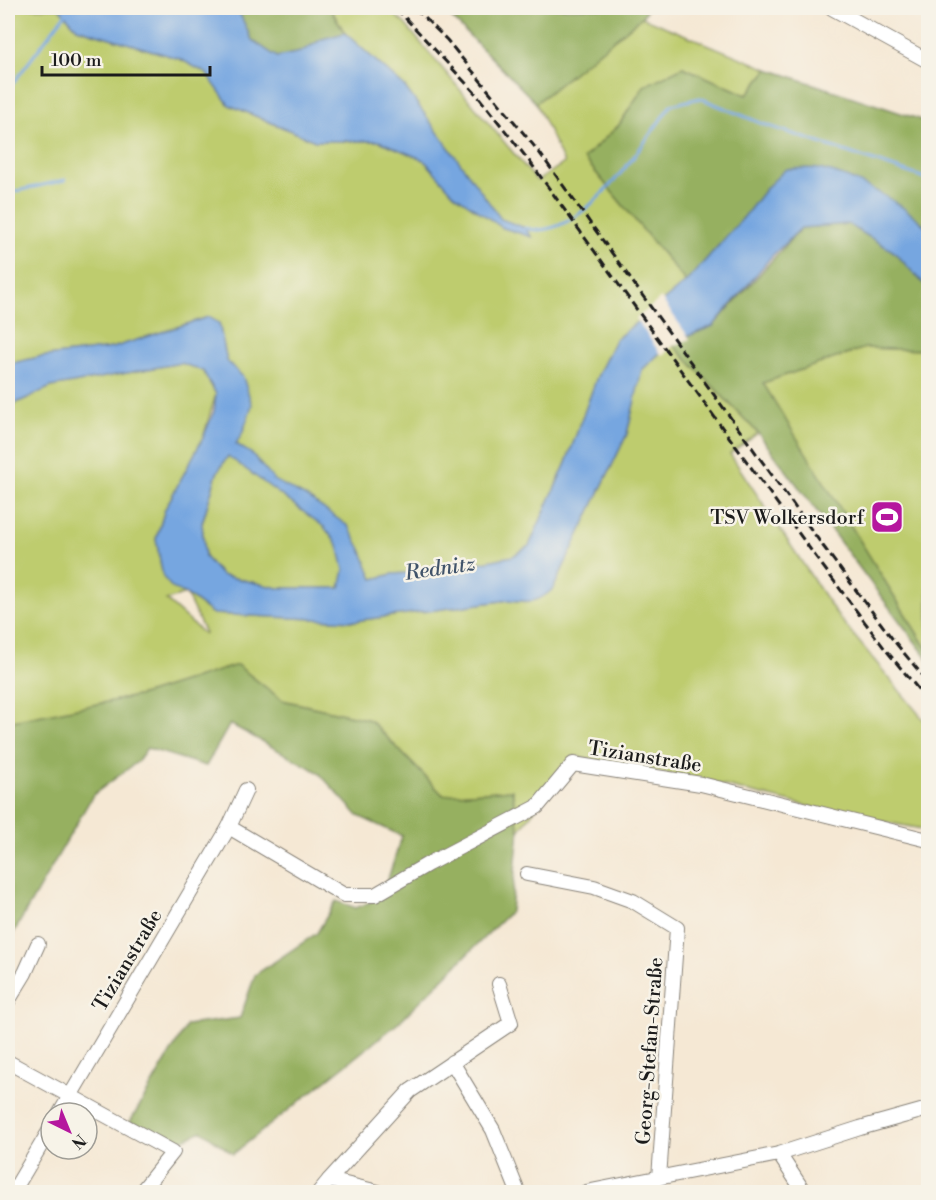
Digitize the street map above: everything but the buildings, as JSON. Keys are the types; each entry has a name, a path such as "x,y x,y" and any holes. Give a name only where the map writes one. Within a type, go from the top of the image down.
{"street":[{"path":"839,9 928,61"},
{"name":"Tizianstraße","path":"229,827 344,895 375,895 428,864 537,807 573,764 701,784 928,840"},
{"name":"Tizianstraße","path":"67,1101 229,827 246,790"},
{"name":"Georg-Stefan-Straße","path":"527,874 604,891 633,901 677,928 659,1178"},
{"path":"8,1001 38,944"},
{"path":"319,1192 410,1091 511,1023 499,984"},
{"path":"8,1062 173,1152 141,1192"},
{"path":"452,1062 493,1130 518,1192"},
{"path":"586,1192 779,1154 928,1109"},
{"path":"13,1192 39,1148"},
{"path":"779,1154 804,1192"},
{"path":"329,1180 378,1192"}],"green space":[{"path":"8,8 59,8 77,28 180,59 207,73 229,105 315,141 379,141 424,160 454,194 503,228 525,228 501,220 405,87 345,33 330,8 387,8 405,24 537,181 564,163 536,103 642,17 768,69 747,95 683,67 644,86 619,125 584,158 686,282 615,340 597,377 566,463 529,546 513,556 437,571 393,574 342,588 278,588 221,575 205,557 202,524 217,473 227,361 219,323 208,317 112,348 39,357 8,364"},
{"path":"237,8 330,8 345,33 322,39 301,52 277,57 252,40"},
{"path":"442,8 648,8 642,17 536,103"},
{"path":"683,67 747,95 768,69 928,122 928,229 920,221 744,217 686,282 584,158 619,125 644,86"},
{"path":"848,224 893,251 928,288 928,350 865,348 763,383 928,651 928,659 758,433 671,343 713,326 801,228"},
{"path":"671,343 758,433 730,454 837,615 928,725 928,830 835,813 701,780 574,756 519,831 512,790 443,795 370,720 282,700 237,665 142,695 8,722 8,407 51,387 181,363 203,371 216,394 203,438 165,509 156,539 163,577 186,594 213,614 355,621 509,600 530,602 553,589 627,434 641,370","holes":["186,594 204,634 166,600"]},
{"name":"TSV Wolkersdorf","path":"865,348 928,350 928,651 762,383"},
{"path":"237,665 282,700 370,720 443,795 512,790 519,831 511,911 396,1025 233,1154 202,1131 173,1144 130,1122 187,1025 240,1018 255,975 317,933 336,901 356,908 382,897 402,836 358,816 318,772 230,724 206,766 147,748 137,762 93,795 10,939 8,937 8,722 142,695"}],"water":[{"path":"59,8 237,8 252,40 277,57 301,52 322,39 345,33 405,87 501,219 525,228 532,237 503,228 454,194 424,160 379,141 315,141 229,105 206,73 180,59 77,28"},
{"path":"815,168 863,184 892,200 928,229 928,288 893,251 848,224 801,228 772,256 713,326 671,343 642,370 627,434 553,589 537,600 509,600 355,621 213,614 186,594 172,588 163,577 156,539 165,509 203,438 214,411 216,394 203,371 181,363 51,387 8,407 8,364 39,357 112,348 208,317 219,323 227,361 243,377 252,405 243,432 236,444 252,454 274,480 308,498 348,526 361,549 373,579 393,574 437,571 513,556 529,546 566,463 597,377 615,340 686,282 744,217 767,187 786,169","holes":["228,456 324,527 338,545 344,570 340,588 278,588 221,575 205,557 202,523 217,473"]}],"pier":[{"path":"661,298 690,339 673,346 662,356 636,319"}],"waterway":[{"path":"8,90 65,14"},
{"path":"525,228 546,229 568,221 588,207 627,165 671,105 700,98 763,124 928,179"},
{"path":"8,193 65,180"}],"railway":[{"path":"396,8 477,95 530,162 813,553 885,649 928,701"},
{"path":"415,8 447,40 539,152 823,546 894,641 928,682"}],"place":[{"name":"TSV Wolkersdorf","path":"887,517"}],"water label":[{"name":"Rednitz","path":"440,568"}]}
